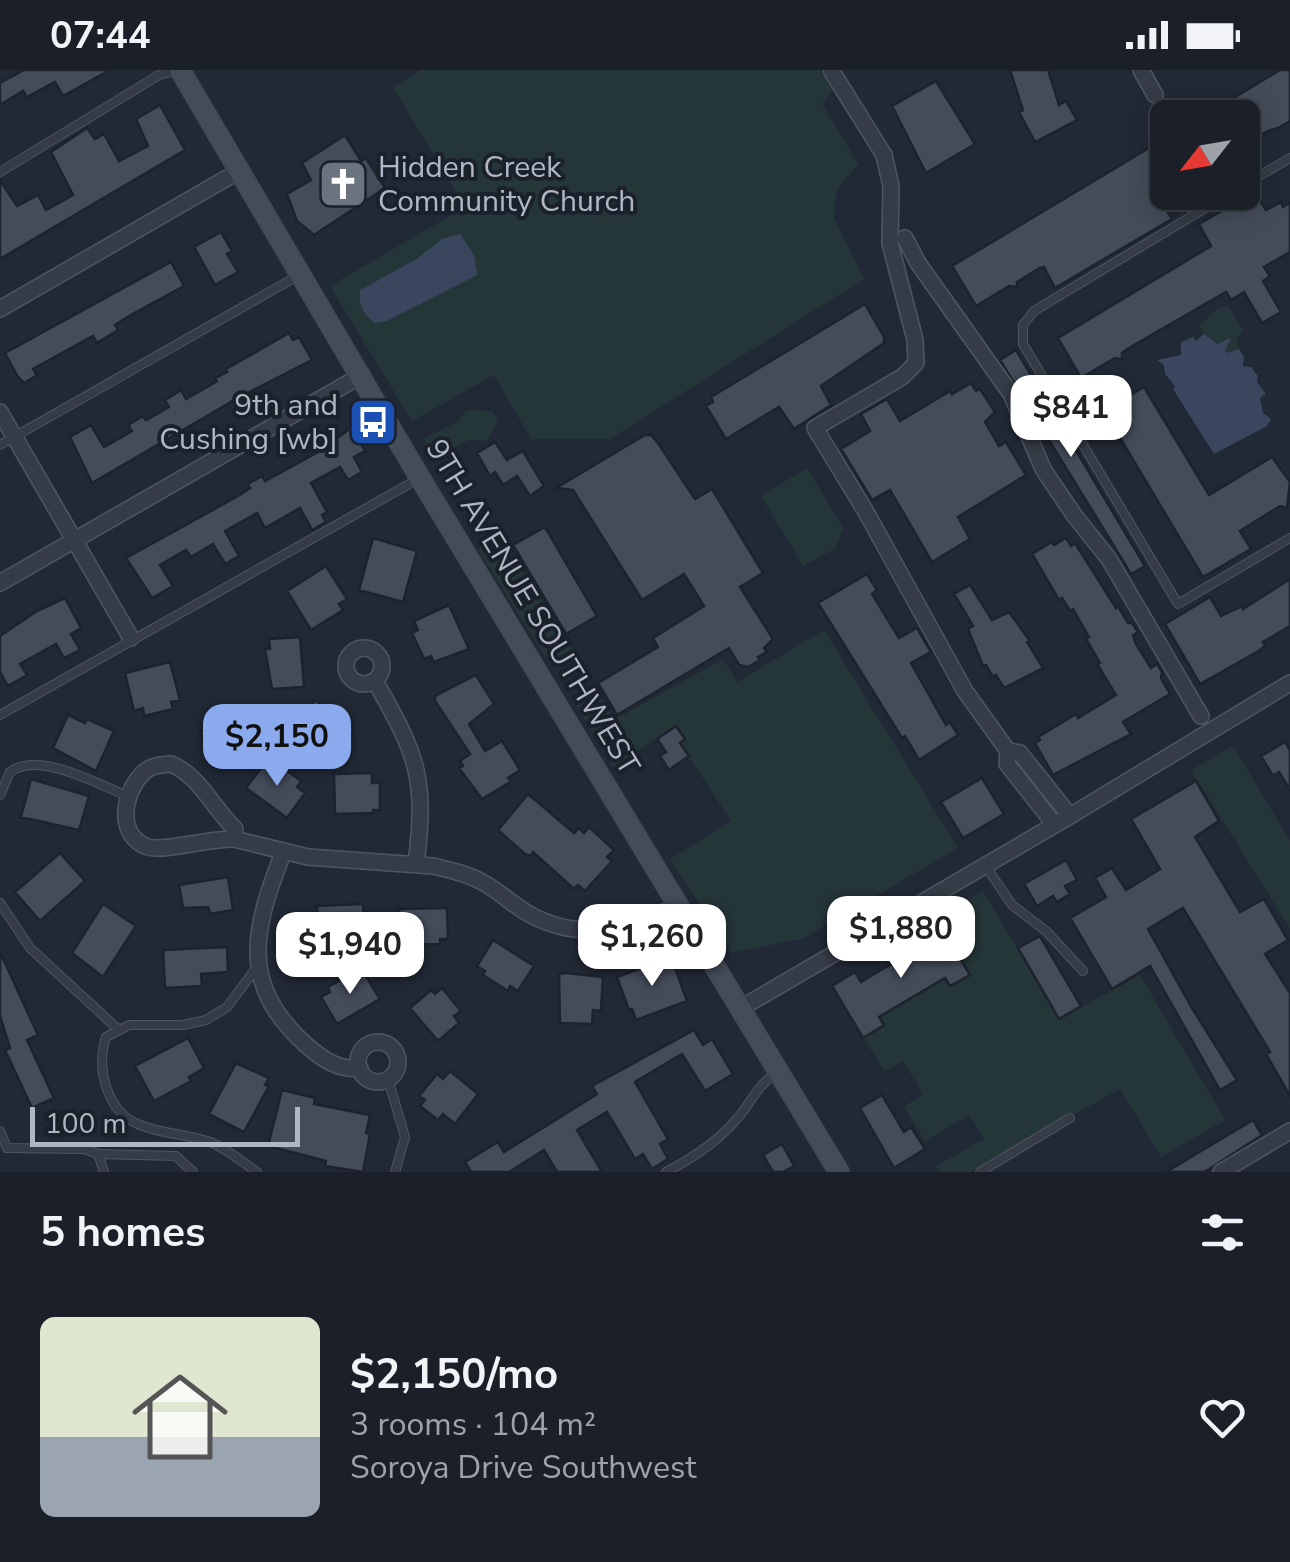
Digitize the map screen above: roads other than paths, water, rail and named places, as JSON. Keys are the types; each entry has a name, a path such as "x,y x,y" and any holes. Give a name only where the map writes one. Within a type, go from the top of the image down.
{"street":[{"name":"9TH AVENUE SOUTHWEST","path":"179,70 839,1172"},
{"path":"832,70 884,155 916,363 902,376 815,428 965,691 1008,750 1020,753 1070,816"},
{"path":"1140,70 1155,95"},
{"path":"0,309 238,171"},
{"path":"898,240 1011,394 1043,469 1109,559 1201,716"},
{"path":"0,583 362,375"},
{"path":"0,412 7,440 74,540 131,638"},
{"path":"375,681 416,762 421,800 416,864"},
{"path":"741,1008 1290,682"},
{"path":"1008,750 1006,764 1055,825"},
{"path":"234,840 234,829 186,770 171,764 156,765 142,773 124,816 129,831 140,843 154,849 216,838 282,853 416,864 472,877 528,914 566,929 607,931 636,924 677,906"},
{"path":"1027,790 1042,779"},
{"path":"282,853 258,921 258,966 266,992 284,1022 321,1057 340,1068 360,1068"},
{"path":"382,1042 394,1050 398,1062 388,1079 369,1079 360,1068 358,1058 364,1048 382,1042"},
{"path":"1221,1172 1290,1131"}],"lane":[{"path":"0,172 160,75 179,70"},
{"path":"1260,176 1290,158"},
{"path":"1202,210 1034,311 1022,325 1023,344 1178,604 1290,538"},
{"path":"7,440 302,274"},
{"path":"0,715 420,478"},
{"path":"0,796 10,772 31,764 47,765 130,797"},
{"path":"985,865 1012,905 1046,931 1083,970"},
{"path":"0,903 30,948 120,1030"},
{"path":"257,1172 212,1143 137,1125 121,1112 108,1093 100,1055 106,1037 129,1025 183,1025 206,1020 227,1008 258,966"},
{"path":"666,1172 686,1162 736,1121 764,1081 779,1072"},
{"path":"388,1079 405,1136 396,1172"},
{"path":"980,1172 1070,1118"},
{"path":"0,1131 8,1148 84,1148 98,1154 176,1156 193,1172"},
{"path":"98,1154 104,1172"}],"water":[{"path":"460,234 474,255 477,275 387,321 375,323 367,316 360,290 415,260 442,239"},
{"path":"1204,334 1217,344 1231,338 1225,350 1228,353 1239,349 1244,357 1243,366 1251,367 1258,376 1257,382 1266,394 1260,398 1263,413 1271,419 1267,426 1214,454 1173,389 1164,365 1157,360 1181,355 1181,342 1193,337 1196,341"}],"place":[{"name":"Hidden Creek Community Church","path":"343,184"},
{"name":"9th and Cushing [wb]","path":"373,422"}]}
